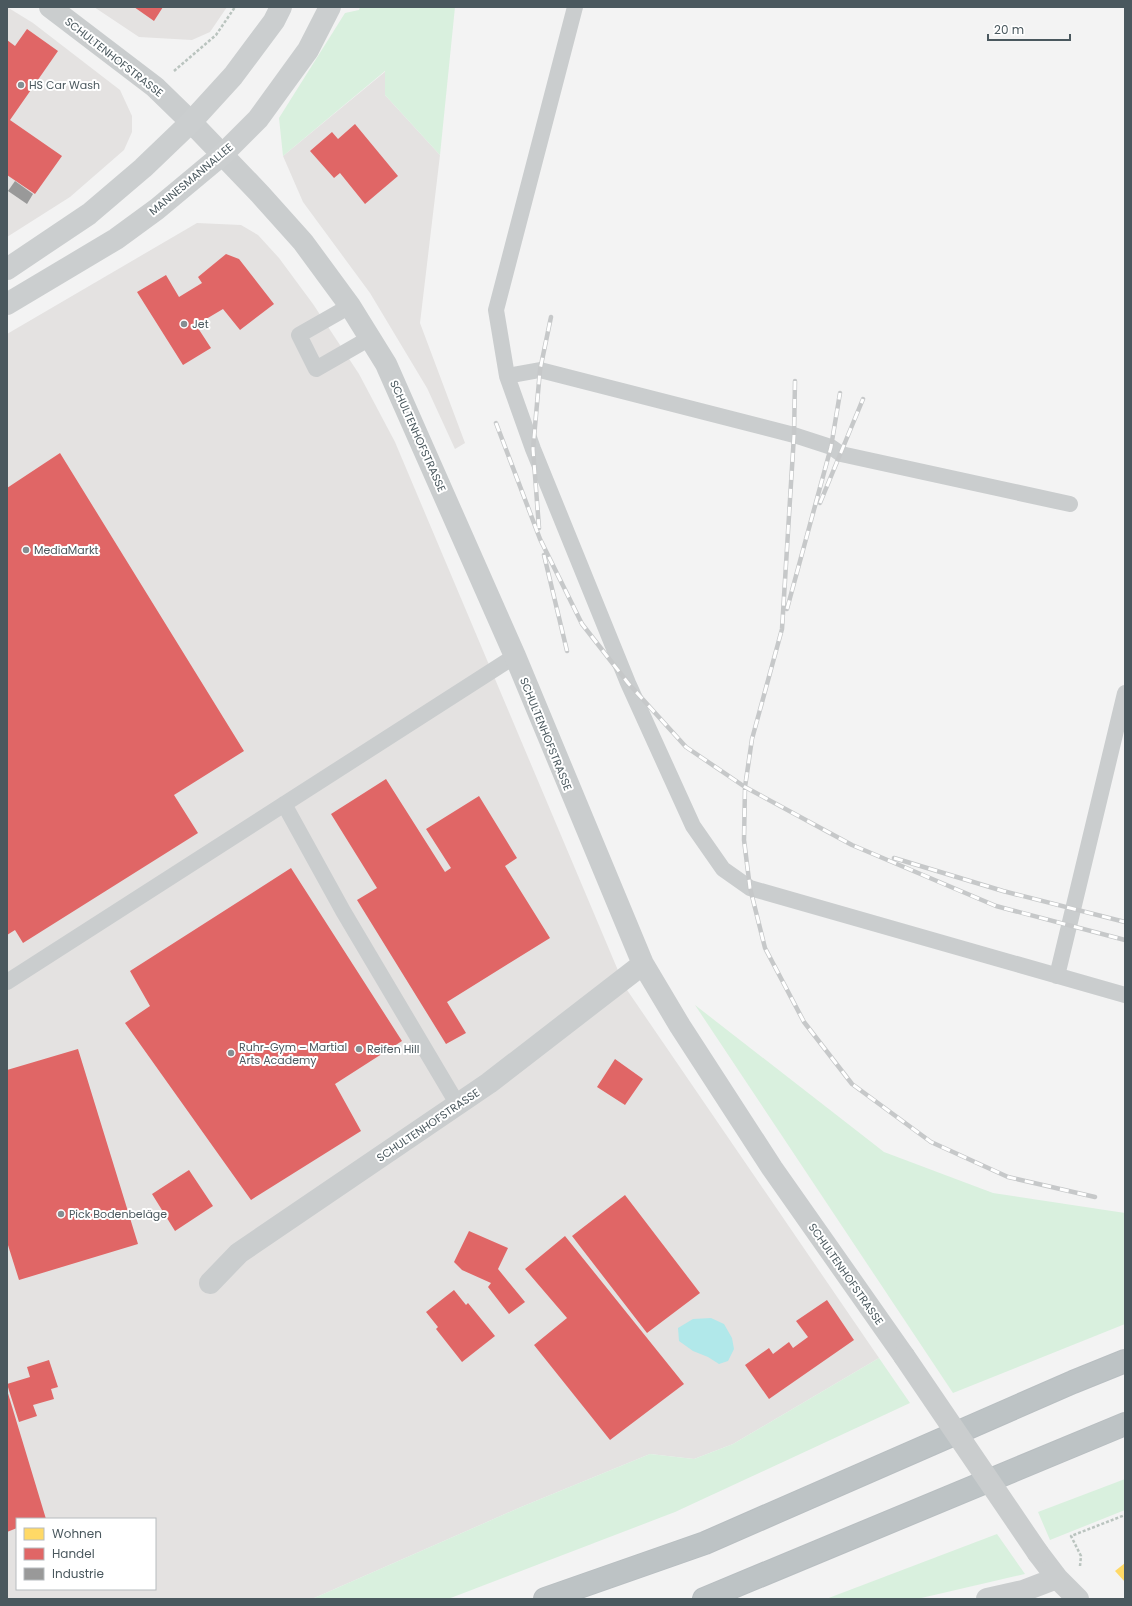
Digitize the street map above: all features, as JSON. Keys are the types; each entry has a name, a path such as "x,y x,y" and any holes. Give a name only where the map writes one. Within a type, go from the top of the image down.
{"highway":[{"path":"545,1599 705,1543 1073,1382 1125,1361"},
{"path":"704,1599 1125,1424"}],"main road":[{"path":"7,269 89,214 143,168 191,122 233,76 274,21 281,7"},
{"name":"MANNESMANNALLEE","path":"7,304 116,239 157,209 222,154 258,119 308,50 330,7"}],"street":[{"name":"SCHULTENHOFSTRASSE","path":"50,7 155,87 191,122 303,242 350,306 386,364 515,656 643,964 680,1026 772,1168 904,1356 1038,1553 1057,1578 1078,1599"},
{"name":"SCHULTENHOFSTRASSE","path":"210,1283 240,1253 489,1083 643,964"},
{"path":"987,1599 1023,1591 1057,1578"}],"lane":[{"path":"575,7 496,310 507,376 533,449 628,683 693,826 723,869 750,888 1125,995"},
{"path":"350,306 299,335 316,369 370,338"},
{"path":"507,376 540,370 794,435 831,447 841,454 1070,504"},
{"path":"7,982 515,656"},
{"path":"1057,976 1125,693"},
{"path":"284,804 343,911 458,1105"}],"path":[{"path":"155,87 216,35 234,7"},
{"path":"1071,1536 1125,1515"}],"shaded area":[{"path":"7,7 33,23 120,90 132,116 132,132 124,150 70,197 7,237"},
{"path":"94,7 227,7 210,32 192,40 139,37"},
{"path":"386,71 385,95 440,155 420,323 465,443 455,449 427,388 370,293 303,202 283,156"},
{"path":"197,223 241,225 258,235 279,258 313,304 359,374 395,442 625,987 879,1358 733,1444 694,1459 650,1454 521,1507 312,1599 7,1599 7,334"}],"green space":[{"path":"360,7 455,7 440,155 385,95 385,71 283,156 279,118 345,13 359,10"},
{"path":"695,1005 884,1152 993,1193 1125,1213 1125,1324 953,1393"},
{"path":"879,1358 910,1403 675,1512 448,1599 312,1599 521,1507 650,1454 694,1459 733,1444"},
{"path":"1125,1479 1125,1510 1050,1540 1038,1512"},
{"path":"997,1534 1025,1574 917,1599 826,1599"}],"water":[{"path":"711,1318 724,1324 732,1338 734,1349 728,1361 719,1364 708,1357 693,1351 679,1341 678,1328 693,1319"}],"building: Wohnen":[{"path":"1125,1563 1125,1582 1115,1571"}],"building: Handel":[{"path":"134,7 163,7 154,21"},
{"name":"HS Car Wash","path":"27,29 58,51 10,120 62,156 35,194 7,175 7,40 15,46"},
{"path":"355,124 398,176 365,204 340,173 334,178 310,151 332,132 338,139"},
{"path":"226,254 239,259 274,304 240,330 223,309 196,325 211,348 183,365 137,292 166,275 179,297 202,283 198,277"},
{"path":"60,453 244,751 174,795 198,833 23,943 15,930 7,935 7,488"},
{"path":"386,779 445,872 451,868 426,829 479,796 517,858 505,866 550,938 447,1002 466,1033 446,1044 357,900 377,888 331,814"},
{"name":"Ruhr-Gym – Martial Arts Academy","path":"291,868 402,1041 335,1084 361,1131 251,1200 125,1023 150,1006 130,971"},
{"path":"78,1049 138,1244 19,1280 7,1242 7,1070"},
{"path":"615,1059 643,1079 625,1105 597,1087"},
{"path":"189,1170 213,1206 175,1231 152,1194"},
{"path":"625,1195 700,1293 647,1333 572,1236"},
{"path":"469,1231 508,1248 498,1269 525,1302 509,1314 488,1287 491,1283 462,1270 454,1262"},
{"path":"565,1236 684,1384 610,1440 534,1345 567,1318 525,1269"},
{"path":"454,1290 466,1305 468,1303 495,1336 462,1362 436,1329 438,1327 426,1312"},
{"path":"827,1300 854,1340 769,1399 745,1365 769,1348 773,1354 789,1342 793,1348 808,1337 796,1321"},
{"path":"49,1360 58,1387 51,1389 54,1399 33,1405 37,1416 19,1422 7,1384 30,1377 27,1367"},
{"path":"7,1390 46,1518 16,1518 16,1528 7,1532"}],"building: Industrie":[{"path":"15,181 33,194 27,204 8,191"}],"railway":[{"path":"539,528 533,449 540,370 551,317"},
{"path":"795,381 794,435 782,629 752,739 745,787 744,840 750,888 765,948 804,1022 852,1084 931,1142 1008,1177 1095,1197"},
{"path":"787,609 831,447 840,393"},
{"path":"820,503 863,399"},
{"path":"496,423 540,539 582,624 628,683 686,747 745,787 852,845 996,906 1125,940"},
{"path":"544,555 567,651"},
{"path":"894,858 1003,891 1125,922"}],"place":[{"name":"HS Car Wash","path":"21,85"},
{"name":"Jet","path":"184,324"},
{"name":"MediaMarkt","path":"26,550"},
{"name":"Reifen Hill","path":"359,1049"},
{"name":"Ruhr-Gym – Martial Arts Academy","path":"231,1053"},
{"name":"Pick Bodenbeläge","path":"61,1214"}]}
